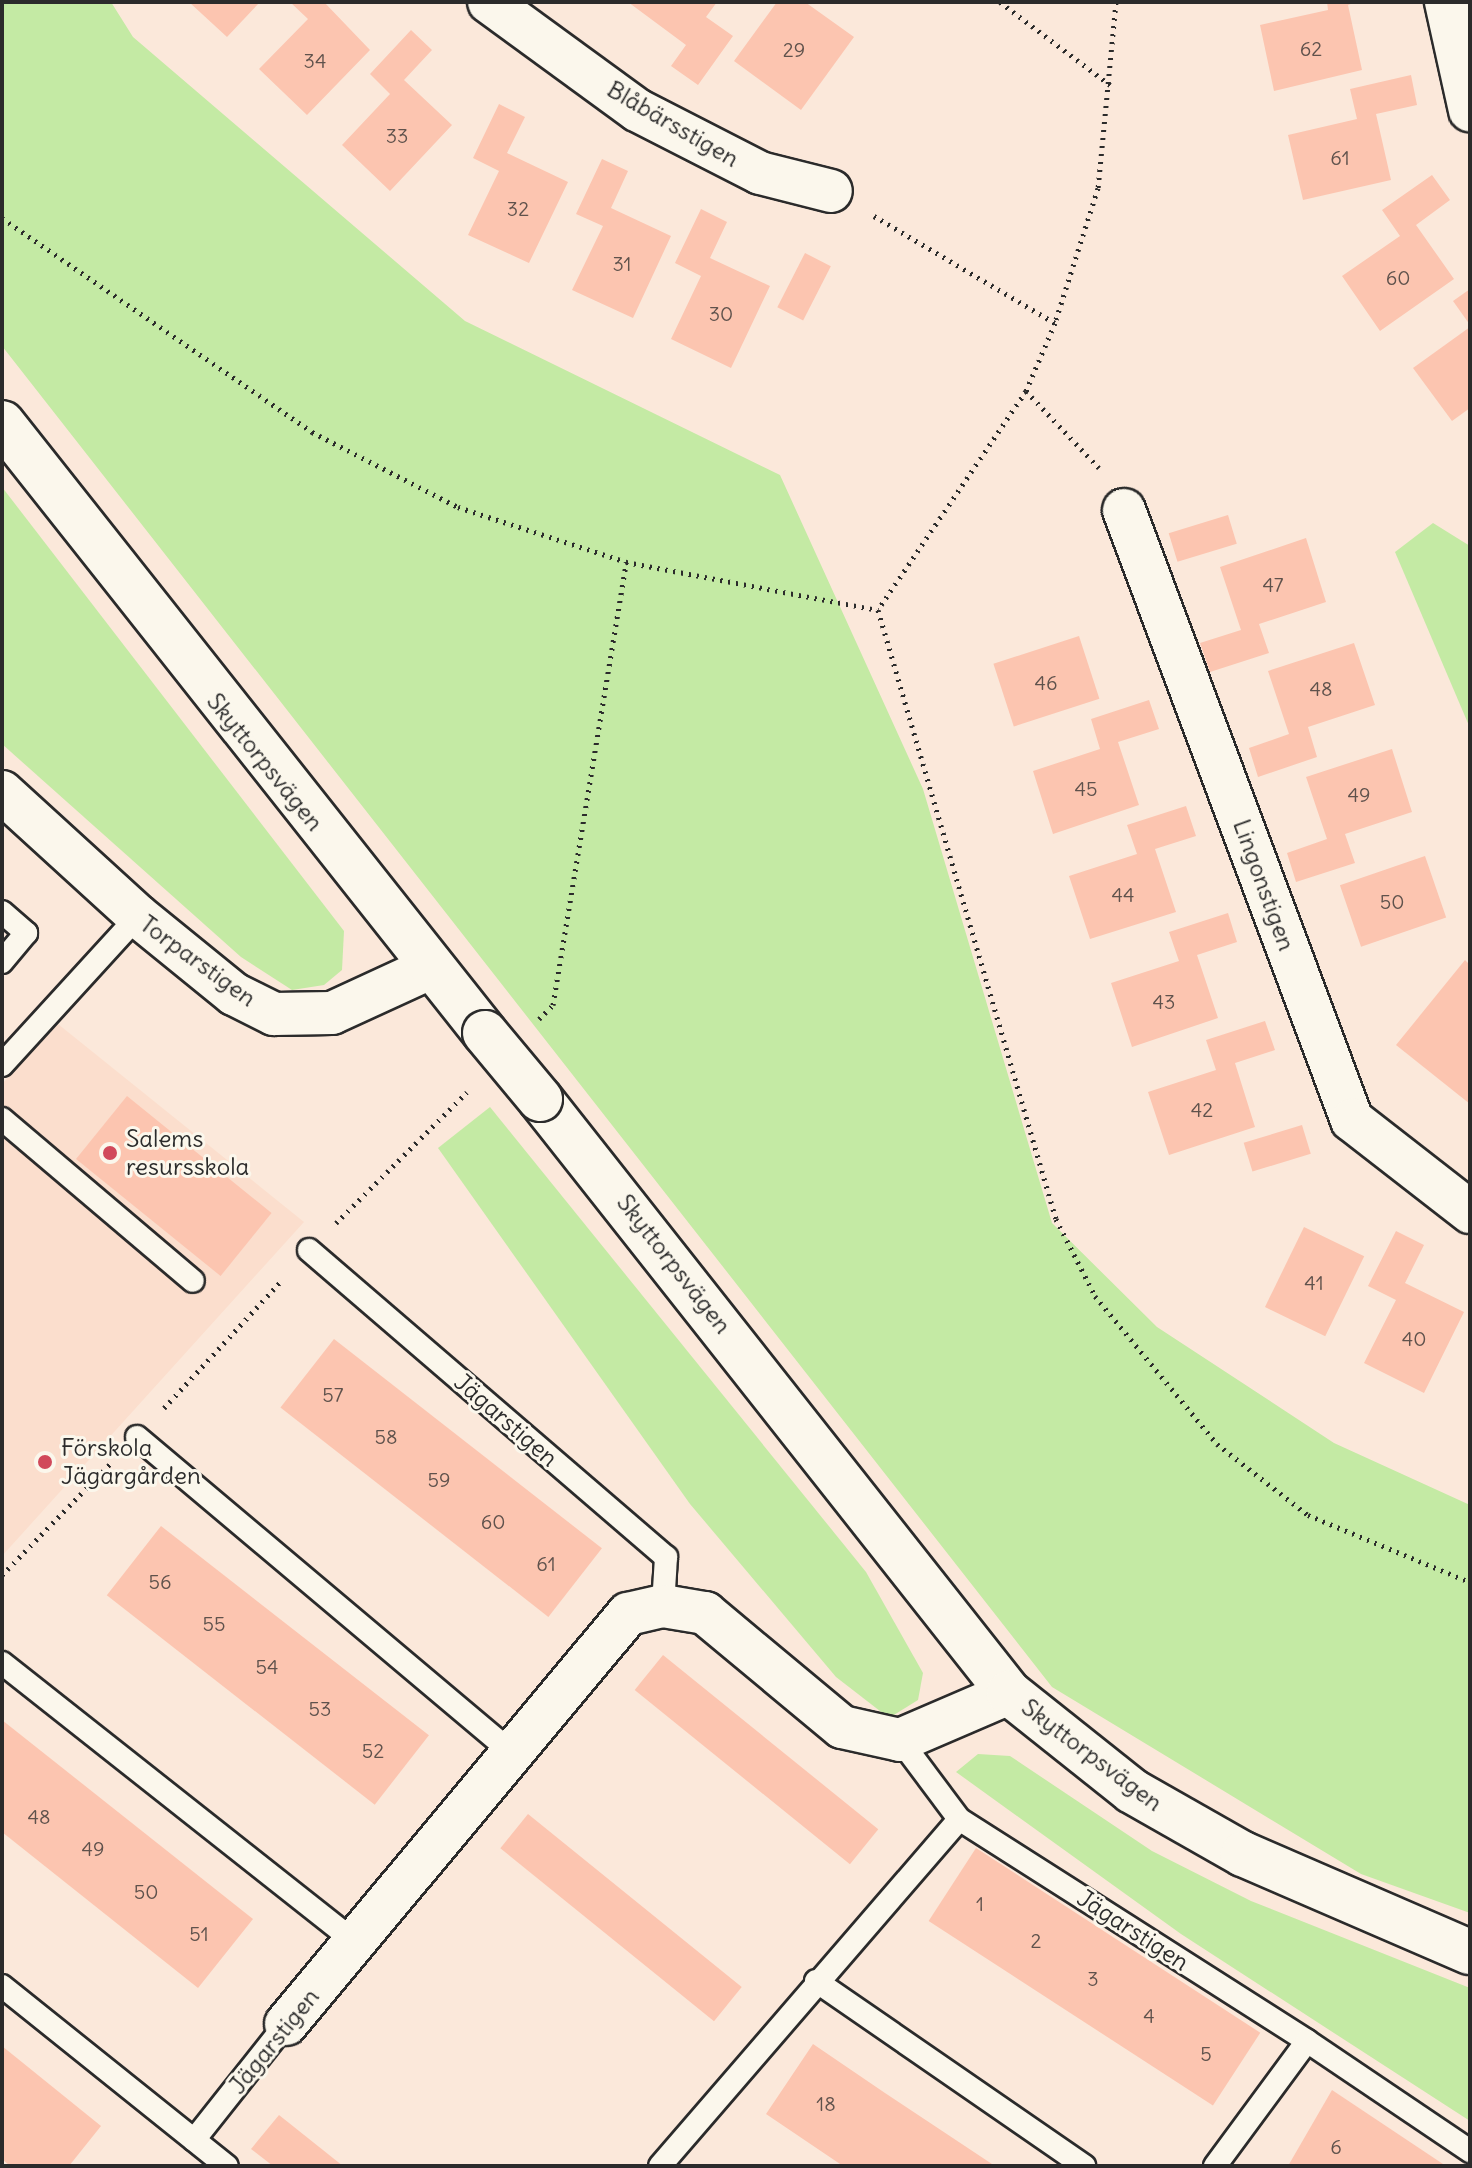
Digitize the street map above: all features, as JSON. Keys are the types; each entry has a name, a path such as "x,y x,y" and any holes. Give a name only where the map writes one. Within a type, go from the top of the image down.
{"street":[{"name":"Blåbärsstigen","path":"489,2 637,110 760,173 831,191"},
{"path":"1446,2 1470,110"},
{"name":"Skyttorpsvägen","path":"2,423 430,968 540,1099 1009,1693 1132,1791 1243,1854 1470,1952"},
{"name":"Lingonstigen","path":"1124,510 1352,1120 1470,1212"},
{"name":"Torparstigen","path":"2,792 138,916 234,994 274,1014 332,1013 430,968"},
{"name":"Jägarstigen","path":"286,2024 628,1614 663,1606 705,1613 842,1727 900,1740"},
{"path":"900,1740 1009,1693"}],"lane":[{"path":"2,912 26,933 2,962"},
{"path":"2,1065 138,916"},
{"path":"2,1119 193,1281"},
{"name":"Jägarstigen","path":"309,1250 666,1557 663,1606"},
{"path":"137,1437 512,1753"},
{"path":"2,1663 356,1943"},
{"name":"Jägarstigen","path":"900,1740 959,1819 1307,2041 1470,2151"},
{"path":"660,2166 816,1981 959,1819"},
{"path":"816,1981 1084,2166"},
{"path":"2,1986 227,2166"},
{"name":"Jägarstigen","path":"194,2140 286,2024"},
{"path":"1215,2166 1307,2041"}],"path":[{"path":"1000,2 1110,86"},
{"path":"1116,2 1098,188 1055,323 1026,391 878,610 1056,1219 1095,1296 1217,1444 1308,1515 1470,1582"},
{"path":"831,191 1055,323"},
{"path":"2,218 312,432 458,507 626,562"},
{"path":"1026,391 1088,450 1124,510"}],"shaded area":[{"name":"Salems resursskola","path":"58,1024 304,1222 2,1556 2,1084"}],"green space":[{"path":"2,2 111,2 133,37 465,321 780,475 923,789 1052,1223 1157,1327 1334,1443 1470,1505 1470,1913 1361,1874 1052,1687 2,346"},
{"path":"2,487 344,931 342,970 324,985 292,990 241,957 2,744"},
{"path":"1433,523 1470,546 1470,728 1395,552"},
{"path":"490,1107 866,1572 923,1673 918,1700 889,1718 836,1677 690,1504 438,1148"},
{"path":"978,1754 1010,1756 1152,1851 1251,1901 1470,1988 1470,2121 1181,1934 956,1772"}],"building":[{"path":"189,2 260,2 227,37"},
{"path":"290,2 324,2 370,50 307,115 259,69 308,19"},
{"path":"628,2 717,2 706,17 733,36 698,85 671,66 686,45"},
{"path":"777,2 805,2 854,37 801,110 734,61"},
{"path":"1327,2 1356,2 1348,5 1362,70 1274,91 1260,25 1328,10"},
{"path":"411,30 432,50 404,80 452,125 390,191 342,145 390,94 370,74"},
{"path":"1411,75 1417,105 1376,114 1391,180 1303,200 1288,135 1357,119 1350,89"},
{"path":"499,104 525,117 507,153 568,182 529,263 468,235 499,171 473,158"},
{"path":"602,159 628,171 611,208 671,236 633,318 572,290 603,226 576,214"},
{"path":"1432,175 1450,200 1416,225 1454,279 1380,331 1342,276 1400,236 1382,210"},
{"path":"701,209 727,222 710,258 770,286 731,368 671,339 701,276 675,263"},
{"path":"805,253 831,266 803,321 777,307"},
{"path":"1470,289 1470,325 1453,301"},
{"path":"1470,327 1470,408 1452,421 1413,368"},
{"path":"1228,515 1237,544 1177,562 1169,533"},
{"path":"1306,538 1326,602 1259,624 1269,653 1210,672 1200,643 1241,630 1220,567"},
{"path":"1079,636 1099,699 1014,727 993,664"},
{"path":"1354,643 1375,705 1308,727 1317,757 1258,777 1249,748 1289,734 1268,671"},
{"path":"1149,700 1159,729 1118,742 1139,805 1053,834 1033,771 1100,749 1091,719"},
{"path":"1392,749 1412,812 1345,834 1355,863 1296,882 1287,853 1327,839 1306,777"},
{"path":"1186,806 1196,836 1155,849 1176,912 1090,939 1069,876 1137,854 1127,825"},
{"path":"1425,856 1446,917 1361,947 1340,885"},
{"path":"1228,913 1237,942 1197,955 1218,1018 1132,1047 1111,983 1179,961 1169,932"},
{"path":"1465,960 1470,965 1470,1104 1396,1045"},
{"path":"1265,1021 1275,1050 1235,1063 1255,1127 1169,1155 1148,1092 1216,1070 1206,1040"},
{"path":"127,1096 272,1213 221,1276 76,1159"},
{"path":"1302,1125 1311,1154 1252,1172 1244,1143"},
{"path":"1304,1227 1364,1256 1325,1336 1265,1307"},
{"path":"1396,1231 1424,1245 1405,1283 1464,1312 1424,1393 1364,1363 1396,1300 1368,1286"},
{"path":"334,1339 602,1548 548,1617 280,1408"},
{"path":"161,1526 429,1735 375,1805 107,1595"},
{"path":"663,1655 878,1829 850,1864 635,1690"},
{"path":"2,1720 253,1919 198,1988 2,1832"},
{"path":"528,1814 742,1987 714,2021 500,1848"},
{"path":"976,1848 1260,2033 1213,2106 929,1921"},
{"path":"813,2044 995,2166 843,2166 766,2114"},
{"path":"2,2046 101,2126 69,2166 10,2166 2,2159"},
{"path":"1332,2090 1446,2166 1288,2166"},
{"path":"279,2115 343,2166 273,2166 251,2149"}],"place":[{"name":"Salems resursskola","path":"110,1153"},
{"name":"Förskola Jägargården","path":"45,1462"}]}
